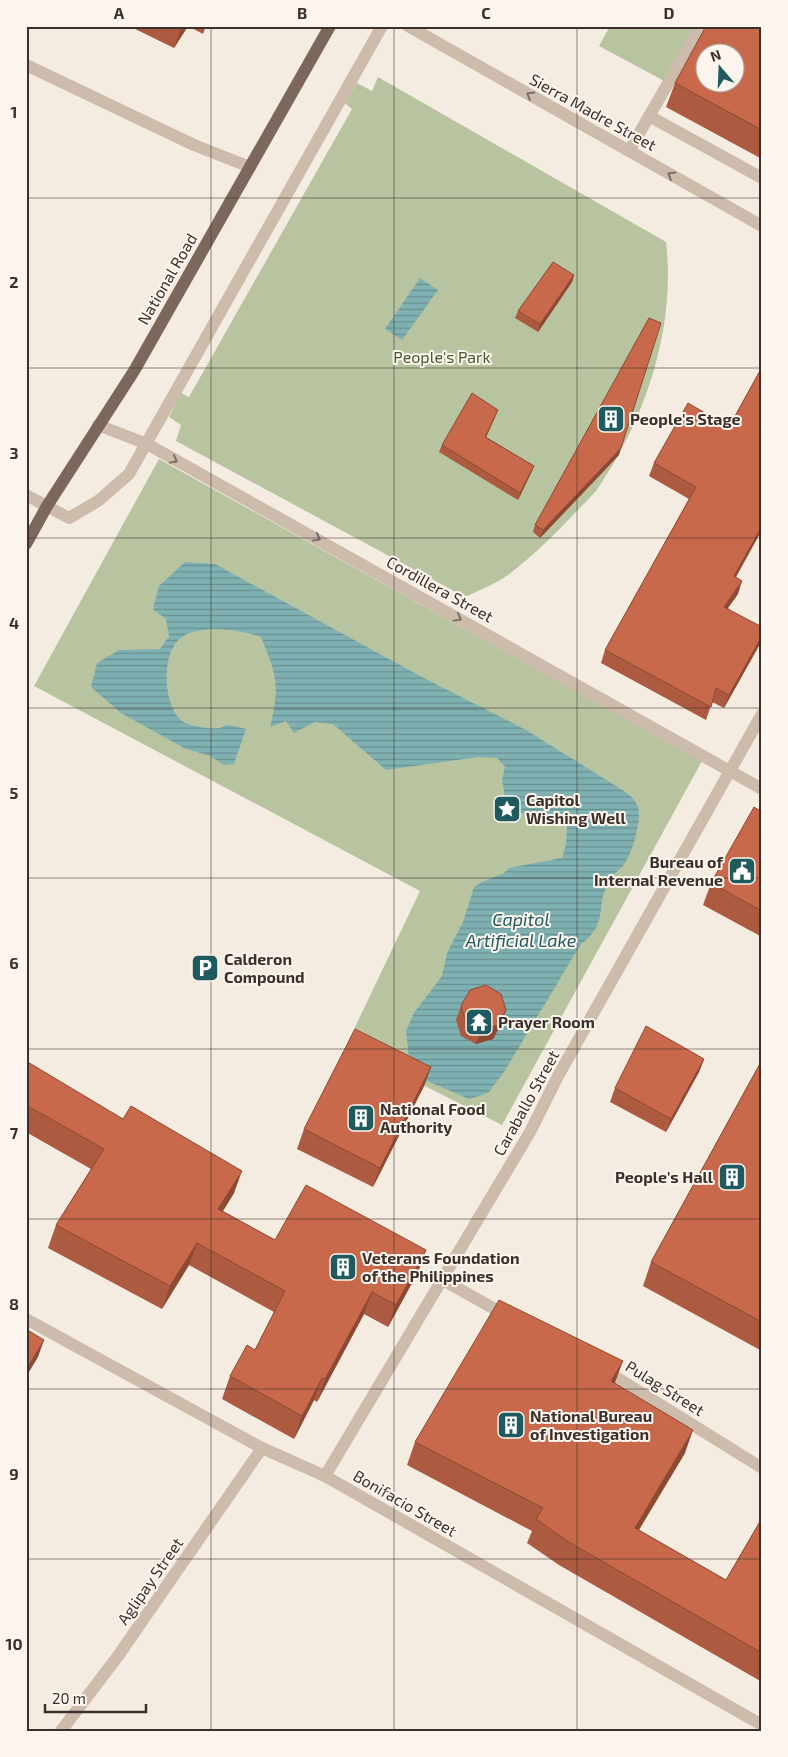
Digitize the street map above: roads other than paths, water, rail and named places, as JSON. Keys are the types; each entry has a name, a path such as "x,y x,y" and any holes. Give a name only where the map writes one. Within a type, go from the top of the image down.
{"main road":[{"name":"National Road","path":"26,544 47,506 134,371 330,26"}],"street":[{"path":"26,495 69,518 98,501 129,474 382,26"},
{"name":"Sierra Madre Street","path":"408,26 762,226"},
{"path":"629,152 702,26"},
{"path":"26,66 194,145 250,166"},
{"path":"649,116 762,178"},
{"name":"Cordillera Street","path":"98,425 147,444 762,789"},
{"name":"Caraballo Street","path":"325,1476 530,1132 558,1076 762,714"},
{"path":"443,1280 522,1324"},
{"name":"Bonifacio Street","path":"26,1319 262,1448 325,1476 762,1725"},
{"name":"Pulag Street","path":"592,1362 762,1468"},
{"name":"Aglipay Street","path":"62,1731 118,1656 262,1448"}],"water":[{"path":"420,278 438,290 402,340 385,329"},
{"name":"Capitol Artificial Lake","path":"185,562 215,564 422,677 526,730 622,790 637,803 639,820 633,846 623,866 608,883 595,929 581,944 504,1072 488,1093 469,1099 427,1081 410,1068 406,1031 414,1013 442,976 447,953 463,922 474,887 504,873 509,868 562,858 566,844 567,826 507,809 502,780 505,767 497,758 478,757 386,770 333,724 315,722 294,733 286,721 270,727 276,690 274,672 261,637 253,634 232,630 210,629 190,633 182,637 175,644 167,666 168,692 171,704 182,721 190,725 206,728 220,728 232,725 246,729 234,764 224,765 210,756 184,748 121,713 91,687 97,663 119,650 160,649 169,636 166,619 153,609 159,586"}],"place":[{"name":"People's Stage","path":"611,419"},
{"name":"Capitol Wishing Well","path":"507,809"},
{"name":"Bureau of Internal Revenue","path":"742,871"},
{"name":"Calderon Compound","path":"205,968"},
{"name":"Prayer Room","path":"479,1022"},
{"name":"National Food Authority","path":"361,1118"},
{"name":"People's Hall","path":"732,1177"},
{"name":"Veterans Foundation of the Philippines","path":"343,1267"},
{"name":"National Bureau of Investigation","path":"511,1425"}],"park label":[{"name":"People's Park","path":"442,357"}]}
